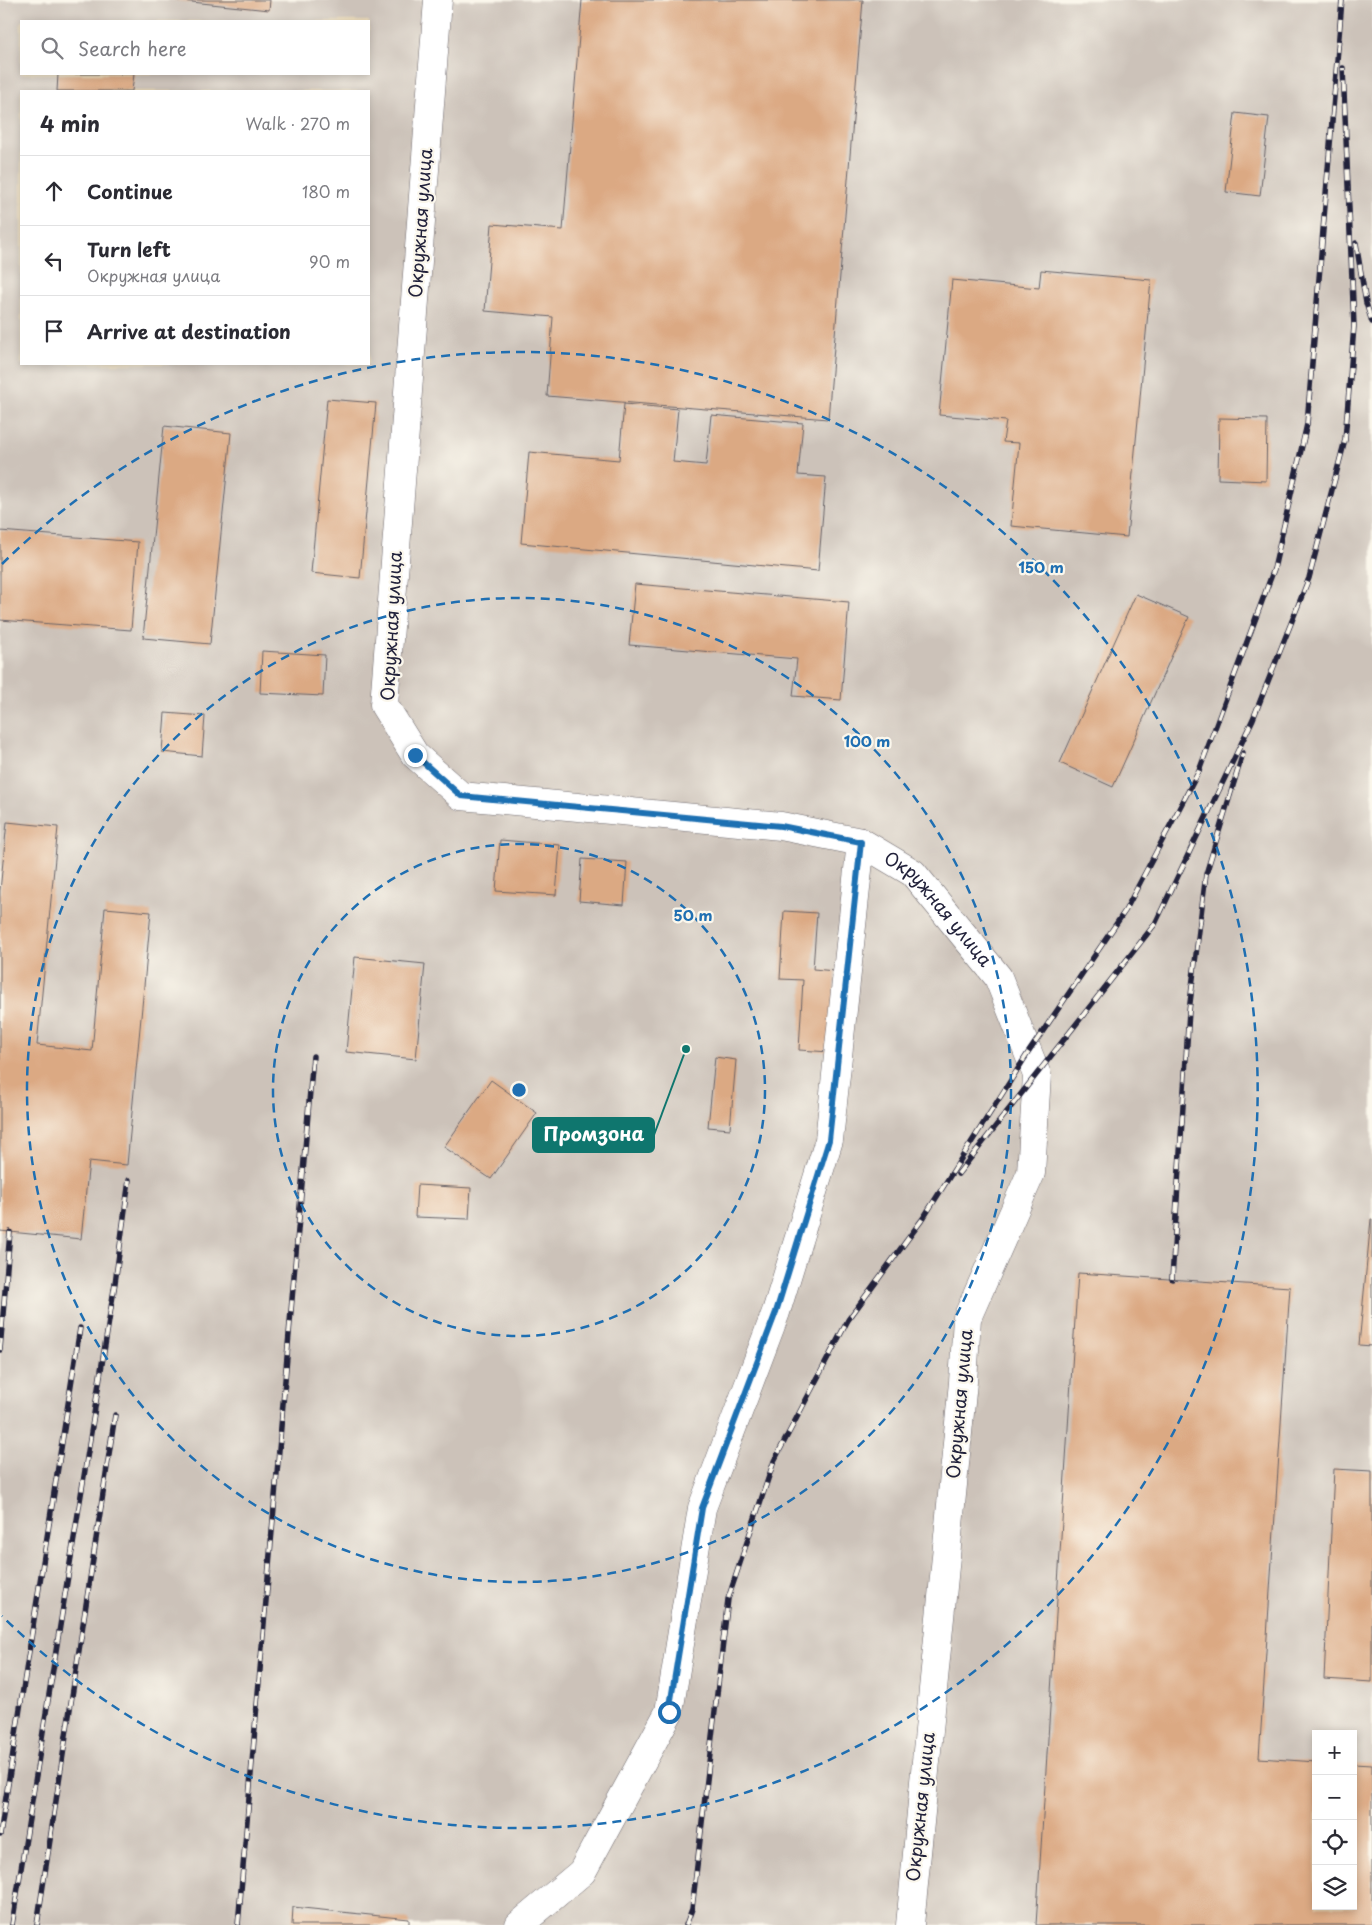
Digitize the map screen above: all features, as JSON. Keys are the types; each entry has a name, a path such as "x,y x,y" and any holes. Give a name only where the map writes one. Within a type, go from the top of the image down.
{"street":[{"name":"Окружная улица","path":"438,0 384,705 415,755 461,796 781,826 861,842 913,873 998,977 1037,1075 1031,1173 967,1318 964,1382 910,1925"},
{"path":"519,1925 582,1872 669,1712 702,1508 776,1312 829,1140 861,842"}],"shaded area":[{"path":"0,0 1372,0 1372,1925 0,1925"}],"building":[{"path":"172,0 270,0 269,10"},
{"path":"582,0 863,0 828,419 547,396 553,317 485,311 492,224 563,230"},
{"path":"58,75 134,75 132,90 57,90"},
{"path":"1235,113 1269,117 1260,196 1226,192"},
{"path":"1041,270 1151,280 1127,537 1011,526 1019,443 1003,442 1006,421 939,415 952,280 1039,288"},
{"path":"327,399 376,403 360,578 311,573"},
{"path":"624,404 678,409 673,462 706,465 711,415 803,423 798,475 826,477 818,571 521,543 529,452 619,460"},
{"path":"1219,418 1267,419 1266,481 1218,479"},
{"path":"164,426 231,433 210,644 143,638"},
{"path":"0,531 138,542 131,630 0,620"},
{"path":"635,584 849,602 841,700 793,696 797,659 629,645"},
{"path":"1136,594 1189,617 1113,787 1060,763"},
{"path":"262,651 325,655 323,696 260,693"},
{"path":"165,713 205,716 202,756 162,752"},
{"path":"7,822 58,827 37,1045 92,1051 105,908 151,912 127,1165 89,1161 81,1239 0,1231 0,891"},
{"path":"500,840 560,845 556,895 496,891"},
{"path":"582,859 627,862 624,905 579,901"},
{"path":"784,911 817,913 813,969 835,971 830,1052 799,1050 803,980 780,979"},
{"path":"355,957 425,964 416,1059 346,1052"},
{"path":"715,1057 736,1060 730,1129 708,1127"},
{"path":"491,1080 537,1113 491,1179 444,1147"},
{"path":"417,1185 471,1188 469,1219 415,1217"},
{"path":"1372,1219 1372,1346 1359,1345"},
{"path":"1078,1273 1290,1287 1259,1758 1312,1762 1312,1910 1357,1910 1357,1764 1372,1765 1372,1925 1036,1925"},
{"path":"1334,1469 1372,1471 1372,1682 1324,1679"},
{"path":"293,1907 409,1919 409,1925 292,1925"}],"railway":[{"path":"686,1925 692,1909 728,1599 774,1461 848,1320 924,1217 1028,1053 1125,911 1199,771 1274,569 1307,424 1342,0"},
{"path":"958,1174 1155,924 1253,719 1309,578 1345,440 1354,326 1343,68"},
{"path":"1356,243 1366,303 1372,322"},
{"path":"1172,1279 1189,1011 1206,874 1243,753"},
{"path":"238,1925 313,1056"},
{"path":"12,1925 115,1283 129,1180"},
{"path":"0,1350 10,1232"},
{"path":"0,1835 80,1328"},
{"path":"37,1925 115,1415"}],"place":[{"name":"Промзона","path":"686,1049"}],"route":[{"path":"415,755 461,796 781,826 861,842 829,1140 776,1312 702,1508 669,1712"}]}
